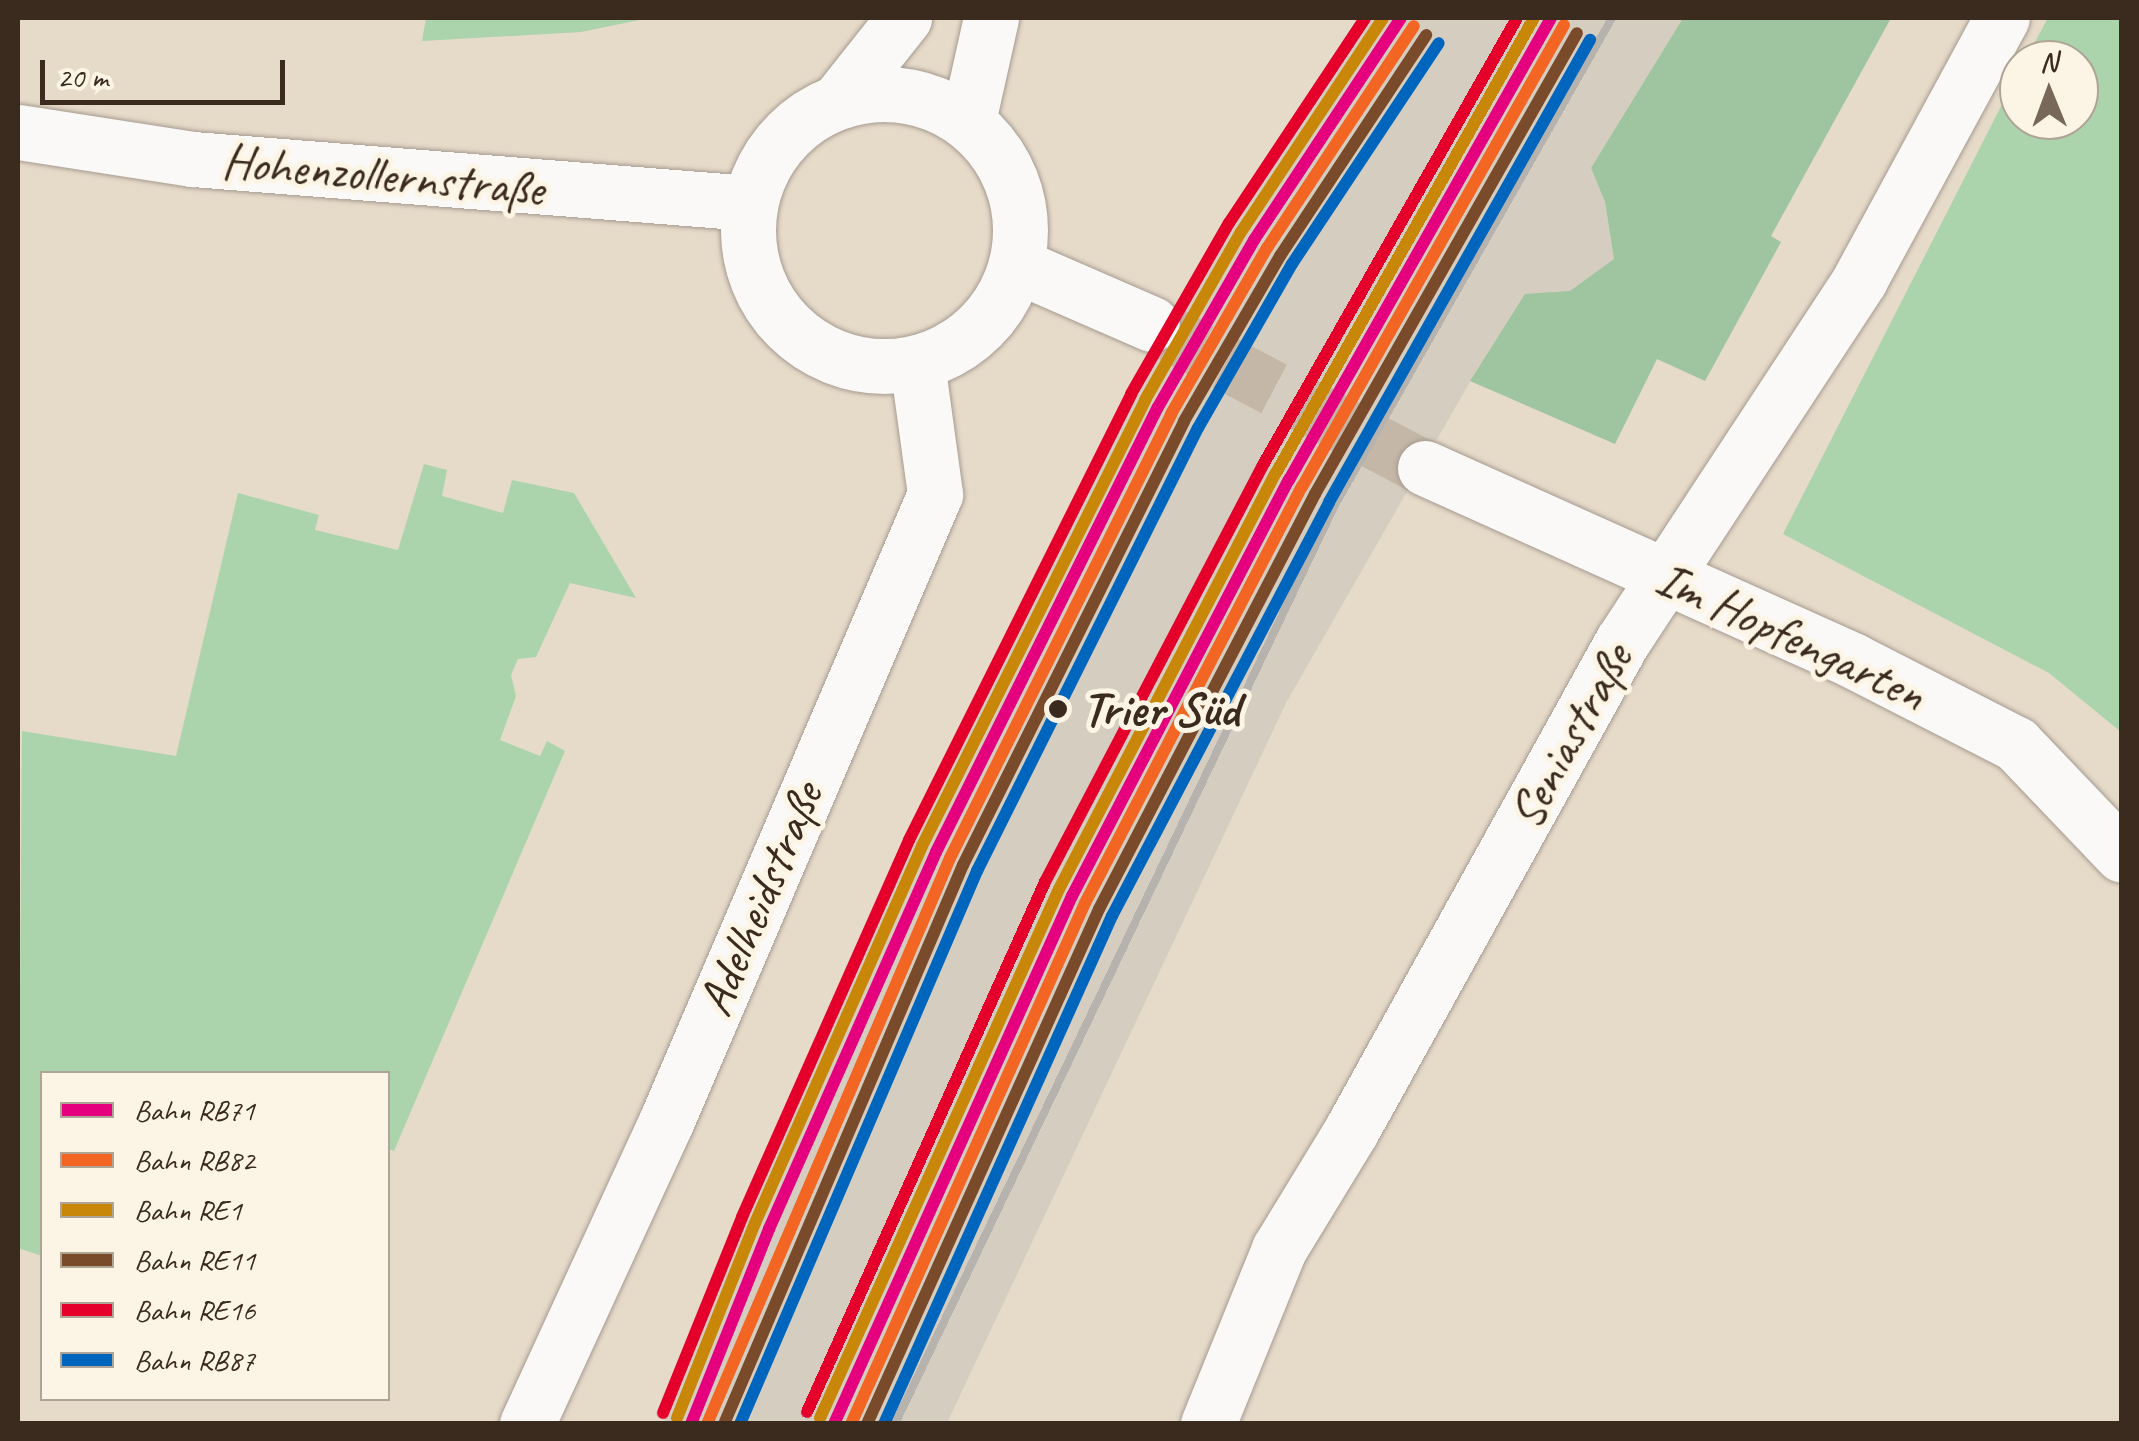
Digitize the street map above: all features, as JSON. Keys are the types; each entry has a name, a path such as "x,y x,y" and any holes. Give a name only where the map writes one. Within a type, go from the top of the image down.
{"street":[{"path":"839,100 884,92 928,100 968,121 996,149 1014,186 1021,225 1016,265 1002,300 980,327 950,350 917,362 871,366 827,354 789,328 762,291 749,248 750,203 767,159 788,135 839,100 904,18"},
{"path":"968,121 991,18"},
{"name":"Seniastraße","path":"1208,1424 1278,1249 1665,574 1860,279 2002,18"},
{"name":"Hohenzollernstraße","path":"18,132 193,159 750,203"},
{"path":"1016,265 1152,324"},
{"name":"Adelheidstraße","path":"527,1424 666,1122 934,494 917,362"},
{"name":"Im Hopfengarten","path":"1425,468 1665,574 2016,744 2122,855"}],"shaded area":[{"path":"1362,18 1683,18 1591,168 1605,202 1614,259 1479,366 1286,703 947,1423 663,1424 769,1154 927,796 1128,401"}],"green space":[{"path":"426,18 649,18 581,32 422,41"},
{"path":"1683,18 1891,18 1771,236 1781,242 1705,381 1657,359 1615,444 1470,381 1525,294 1570,291 1614,259 1605,202 1591,168"},
{"path":"2048,18 2121,18 2121,732 2049,673 1783,534 1999,110 1999,140 2099,140 2099,40 2036,40"},
{"path":"424,464 447,470 442,496 503,513 512,480 574,493 636,598 570,583 536,657 518,659 511,675 516,696 500,740 540,756 547,741 565,751 394,1151 390,1150 390,1071 40,1071 40,1255 18,1248 22,731 176,756 238,493 319,515 315,530 398,550"}],"tunnel":[{"path":"1152,324 1425,468"}],"railway":[{"path":"895,1424 1335,505 1612,18"}],"rail line":[{"name":"RE16","path":"663,1413 742,1217 909,840 1131,394 1229,223 1365,18"},
{"name":"RE1","path":"677,1418 755,1223 922,846 1145,400 1241,232 1383,18"},
{"name":"RB71","path":"691,1424 769,1229 936,852 1158,407 1254,240 1401,18"},
{"name":"RE16","path":"807,1412 1045,882 1263,465 1517,18"},
{"name":"RE1","path":"820,1418 1059,889 1276,473 1534,18"},
{"name":"RB71","path":"834,1424 1072,896 1289,480 1551,18"},
{"name":"RB82","path":"851,1424 1085,903 1302,487 1564,25"},
{"name":"RB82","path":"707,1424 950,858 1171,414 1267,248 1414,26"},
{"name":"RE11","path":"867,1424 1099,909 1315,494 1577,33"},
{"name":"RE11","path":"724,1424 963,865 1184,421 1280,256 1426,35"},
{"name":"RB87","path":"884,1424 1112,916 1329,502 1590,40"},
{"name":"RB87","path":"740,1424 977,871 1198,428 1292,264 1439,43"}],"place":[{"name":"Trier Süd","path":"1058,709"}]}
